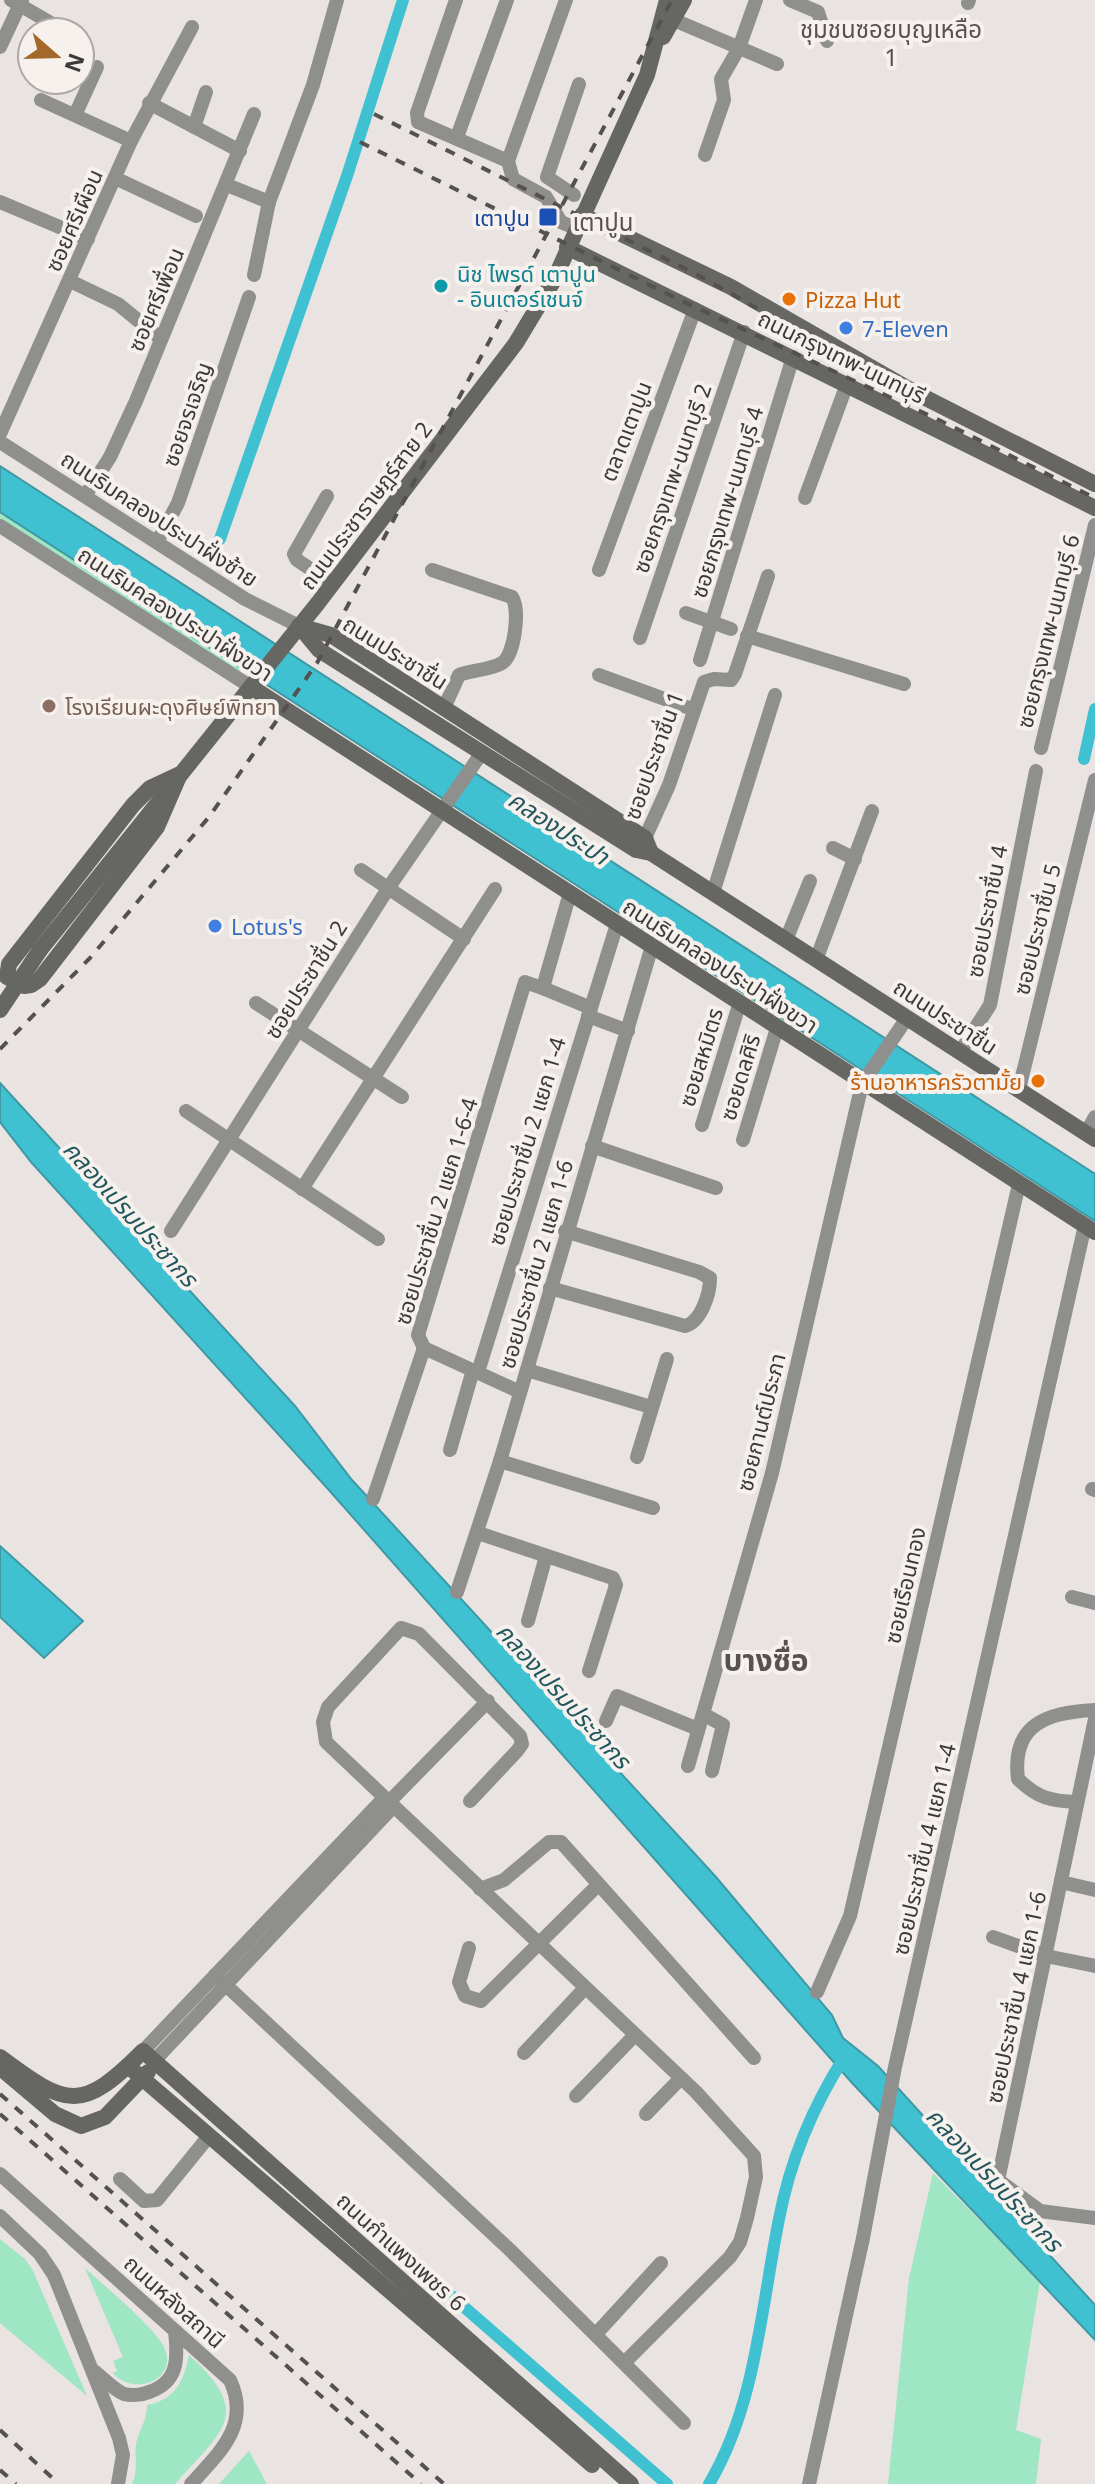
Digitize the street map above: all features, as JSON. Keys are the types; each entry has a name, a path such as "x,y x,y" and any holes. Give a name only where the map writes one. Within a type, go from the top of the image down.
{"main road":[{"name":"ถนนประชาราษฎร์สาย 2","path":"658,45 667,0"},
{"name":"ถนนประชาราษฎร์สาย 2","path":"0,1010 40,950 333,584 516,343 554,280 575,220 658,45 684,0"},
{"name":"ถนนกรุงเทพ-นนทบุรี","path":"575,220 731,287 914,392 1095,484"},
{"name":"ถนนกรุงเทพ-นนทบุรี","path":"567,247 1095,508"},
{"name":"ถนนประชาชื่น","path":"299,626 331,635 444,708 713,893 1090,1136"},
{"name":"ถนนประชาชื่น","path":"299,626 319,650 477,759 636,850 648,846"},
{"name":"ถนนริมคลองประปาฝั่งขวา","path":"253,685 777,1028 865,1079 1019,1184 1090,1228"},
{"path":"180,774 157,827 40,979 31,985 15,983 7,977 9,964 133,805 150,788 180,774"},
{"name":"ถนนประชาราษฎร์สาย 2","path":"0,994 40,950"},
{"path":"0,2057 33,2081 63,2095 84,2096 102,2090 128,2066 148,2056"},
{"path":"0,2067 55,2114 81,2126 105,2117 143,2080 148,2056"},
{"name":"ถนนกำแพงเพชร 6","path":"148,2056 631,2484"},
{"name":"ถนนกำแพงเพชร 6","path":"128,2066 615,2484"}],"street":[{"path":"254,275 269,202 313,85 337,0"},
{"path":"456,0 417,117 422,125 457,137 508,161"},
{"path":"457,137 507,0"},
{"path":"566,0 508,161 513,179 546,197 561,222 575,220"},
{"path":"705,155 724,100 721,79 739,48 756,0"},
{"path":"790,0 818,12 827,41"},
{"path":"0,47 17,1 40,16"},
{"path":"674,20 777,64"},
{"name":"ซอยศรีเผือน","path":"0,434 131,141 192,27"},
{"path":"75,115 97,67"},
{"path":"574,195 547,177 579,84"},
{"path":"194,127 206,92"},
{"path":"41,100 131,141"},
{"path":"149,103 240,151"},
{"name":"ซอยศรีเพื่อน","path":"85,496 110,457 254,114"},
{"path":"115,178 196,216"},
{"path":"232,187 269,202"},
{"path":"0,202 88,239"},
{"path":"70,281 118,304 161,339"},
{"name":"ซอยจรเจริญ","path":"157,542 178,503 249,297"},
{"name":"ตลาดเตาปูน","path":"599,570 695,309"},
{"name":"ซอยกรุงเทพ-นนทบุรี 2","path":"640,638 744,332"},
{"name":"ซอยกรุงเทพ-นนทบุรี 4","path":"700,660 793,357"},
{"path":"805,498 847,384"},
{"name":"ถนนริมคลองประปาฝั่งซ้าย","path":"0,442 245,599 299,626"},
{"path":"327,496 294,554 297,560 333,584"},
{"name":"ซอยกรุงเทพ-นนทบุรี 6","path":"1041,748 1095,525"},
{"name":"ถนนริมคลองประปาฝั่งขวา","path":"0,526 253,685"},
{"path":"432,570 512,597 519,613 507,657 502,663 459,675 444,708"},
{"name":"ซอยประชาชื่น 1","path":"648,846 692,709 704,682 731,680 768,576"},
{"path":"686,613 731,629"},
{"path":"747,636 904,684"},
{"path":"599,675 692,709"},
{"path":"713,893 775,695"},
{"name":"ซอยประชาชื่น 2","path":"171,1231 389,887 477,759"},
{"name":"ซอยประชาชื่น 4","path":"960,1052 990,1005 1036,771"},
{"name":"ซอยประชาชื่น 5","path":"1019,1089 1095,780"},
{"path":"816,960 872,811"},
{"path":"833,848 855,859"},
{"path":"361,870 464,939"},
{"path":"786,940 810,881"},
{"path":"302,1189 495,889"},
{"path":"570,893 544,979 545,989 628,1031"},
{"name":"ซอยประชาชื่น 2 แยก 1-4","path":"450,1450 617,924"},
{"name":"ซอยประชาชื่น 2 แยก 1-6","path":"457,1592 500,1461 565,1231 652,946"},
{"name":"ซอยประชาชื่น 2 แยก 1-6-4","path":"520,1392 424,1348 418,1335 525,982 545,989"},
{"name":"ซอยสหมิตร","path":"702,1125 740,1002"},
{"path":"256,1003 402,1097"},
{"name":"ซอยกานต์ประภา","path":"688,1766 772,1473 865,1079 907,1018"},
{"name":"ซอยดลศิริ","path":"743,1140 777,1028"},
{"path":"186,1111 378,1239"},
{"path":"1090,1136 1095,1117"},
{"path":"592,1146 716,1188"},
{"name":"ซอยเรือนทอง","path":"817,1992 850,1916 1019,1184"},
{"name":"ซอยประชาชื่น 4 แยก 1-4","path":"809,2484 895,2067 1090,1228"},
{"path":"550,1288 685,1326 694,1322 710,1287 710,1278 704,1274 565,1231"},
{"path":"373,1499 424,1348"},
{"path":"637,1457 667,1359"},
{"path":"527,1370 651,1407"},
{"path":"500,1461 653,1508"},
{"path":"478,1533 613,1578 616,1585 589,1671"},
{"path":"528,1621 546,1556"},
{"path":"1072,1597 1095,1603"},
{"path":"470,1801 522,1744 520,1736 419,1634 401,1628 328,1707 323,1722 326,1742 681,2078 754,2156 756,2177 740,2242 730,2257 625,2362"},
{"path":"606,1721 617,1696 698,1729"},
{"path":"148,2056 488,1701"},
{"path":"1077,1802 1049,1801 1030,1791 1018,1779 1020,1748 1033,1724 1060,1714 1095,1710"},
{"path":"703,1714 723,1725 712,1771"},
{"name":"ซอยประชาชื่น 4 แยก 1-6","path":"1095,1719 998,2180 1040,2211 1095,2218"},
{"path":"480,1889 504,1880 555,1840 561,1842 754,2058"},
{"path":"1061,1882 1095,1890"},
{"path":"469,1948 459,1982 465,1996 481,2001 598,1885"},
{"path":"993,1937 1046,1956 1095,1966"},
{"path":"220,1980 596,2334 684,2423"},
{"path":"524,2053 585,1988"},
{"path":"576,2096 635,2035"},
{"path":"646,2114 681,2078"},
{"path":"120,2179 144,2201 157,2200 209,2136"},
{"name":"ถนนหลังสถานี","path":"0,2174 230,2380 238,2407 237,2426 229,2442 191,2484"},
{"path":"0,2216 40,2254 54,2275 93,2370 123,2455 118,2484"},
{"path":"596,2334 661,2263"},
{"path":"93,2370 123,2394 143,2394 161,2388 174,2375 178,2356 175,2331"}],"green space":[{"path":"0,512 242,669 239,673 0,521"},
{"path":"933,2173 1040,2281 1016,2430 1041,2439 1036,2484 888,2484 909,2278"},
{"path":"0,2239 26,2260 33,2271 87,2396 0,2323"},
{"path":"85,2268 141,2319 160,2341 167,2360 165,2370 159,2377 151,2382 131,2384 113,2373 117,2371 113,2361 123,2357"},
{"path":"189,2355 221,2392 226,2408 218,2435 175,2484 132,2484 136,2444 147,2405 165,2399 177,2388"},
{"path":"249,2451 267,2484 219,2484"}],"water":[{"path":"0,466 1095,1174 1095,1221 0,512"},
{"path":"0,1083 295,1406 352,1480 716,1877 832,2015 843,2038 878,2066 1095,2305 1095,2340 853,2084 328,1489 31,1162 0,1122"},
{"path":"0,1546 83,1621 44,1658 0,1617"}],"waterway":[{"path":"220,539 348,173 403,0"},
{"path":"1084,759 1095,709"},
{"path":"709,2484 725,2454 747,2389 789,2176 813,2114 845,2056"},
{"path":"362,2218 667,2484"}],"railway":[{"path":"0,1049 90,958 209,817 317,663 672,0"},
{"path":"374,114 696,274 923,402"},
{"path":"360,142 682,301 939,420 1095,498"},
{"path":"0,2094 444,2484"},
{"path":"0,2114 421,2484"},
{"path":"0,2430 59,2484"},
{"path":"0,2470 16,2484"}],"place":[{"name":"เตาปูน","path":"548,217"},
{"name":"นิช ไพรด์ เตาปูน - อินเตอร์เชนจ์","path":"441,286"},
{"name":"Pizza Hut","path":"789,299"},
{"name":"7-Eleven","path":"846,328"},
{"name":"โรงเรียนผะดุงศิษย์พิทยา","path":"49,706"},
{"name":"Lotus's","path":"215,926"},
{"name":"ร้านอาหารครัวตามั้ย","path":"1038,1081"}],"district":[{"name":"ชุมชนซอยบุญเหลือ 1","path":"891,42"},
{"name":"เตาปูน","path":"603,221"},
{"name":"บางซื่อ","path":"766,1659"}],"water label":[{"name":"คลองประปา","path":"559,827"},
{"name":"คลองเปรมประชากร","path":"131,1213"},
{"name":"คลองเปรมประชากร","path":"564,1695"},
{"name":"คลองเปรมประชากร","path":"995,2179"}]}
